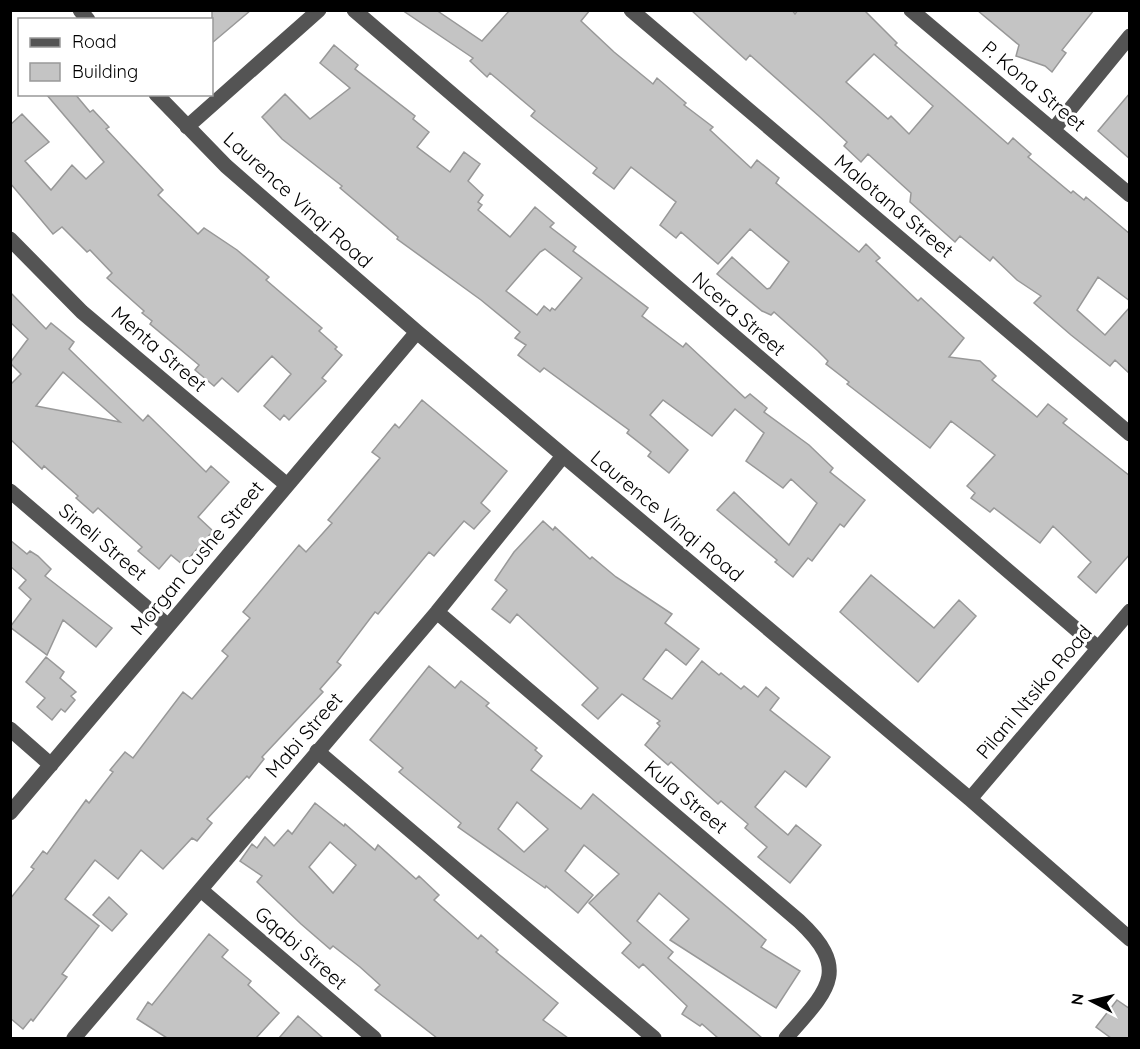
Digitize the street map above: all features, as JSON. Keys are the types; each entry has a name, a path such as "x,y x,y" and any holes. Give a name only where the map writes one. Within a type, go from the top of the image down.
{"street":[{"path":"187,128 319,10"},
{"name":"Ncera Street","path":"354,10 1098,648"},
{"name":"Malotana Street","path":"631,10 1130,434"},
{"name":"P. Kona Street","path":"913,11 1130,195"},
{"path":"1053,130 1130,36"},
{"name":"Laurence Vinqi Road","path":"158,96 226,166 417,332 970,799 1130,939"},
{"name":"Menta Street","path":"10,239 82,312 287,484"},
{"name":"Morgan Cushe Street","path":"10,813 417,332"},
{"name":"Mabi Street","path":"82,1036 317,751 437,612 563,456"},
{"name":"Sineli Street","path":"10,491 167,625"},
{"name":"Pilani Ntsiko Road","path":"970,799 1130,611"},
{"name":"Kula Street","path":"437,612 798,921 823,945 829,959 828,982 822,996 786,1038"},
{"path":"10,729 51,765"},
{"path":"317,751 654,1038"},
{"name":"Gqabi Street","path":"201,890 374,1038"}],"building":[{"path":"212,10 251,10 213,42"},
{"path":"402,10 436,10 482,41 510,10 590,10 581,21 614,52 653,84 657,78 686,103 684,105 713,127 710,130 751,168 757,160 779,178 776,183 859,252 866,244 880,258 876,261 918,301 921,298 964,338 949,357 980,361 996,376 992,380 1037,417 1048,404 1067,419 1063,423 1130,476 1130,554 1096,593 1078,577 1091,562 1053,526 1040,543 994,508 990,512 971,498 975,493 967,486 995,455 951,421 930,448 847,384 849,382 826,364 828,361 818,351 774,312 771,315 762,311 717,274 732,257 767,289 770,288 789,262 750,229 718,264 681,232 676,238 660,225 676,202 631,167 614,189 593,173 597,168 531,116 535,111 490,73 487,77 470,61 473,58"},
{"path":"691,10 792,10 795,14 798,10 864,10 897,43 895,45 1008,144 1013,138 1031,154 1028,157 1071,193 1073,191 1084,200 1086,197 1130,234 1130,301 1098,277 1077,310 1105,335 1130,307 1130,374 1115,360 1110,366 1071,335 1034,303 1041,296 1017,280 993,257 990,261 960,236 955,242 910,202 911,193 868,154 861,162 844,146 847,142 820,117 750,55 746,60","holes":["874,54 933,106 909,134 891,116 888,119 846,82"]},
{"path":"977,10 1094,10 1062,50 1066,53 1052,72 1045,66 1016,56 1019,45"},
{"path":"334,45 358,65 355,69 415,116 413,119 429,132 417,147 450,172 464,152 480,164 468,181 483,195 478,202 482,205 478,210 510,237 535,207 554,223 550,227 576,247 573,251 648,308 642,316 683,347 686,343 745,398 750,394 767,408 764,412 809,445 833,468 830,472 865,500 844,527 840,524 812,561 808,558 793,577 775,562 777,560 717,510 734,492 789,545 817,503 791,479 783,488 746,461 764,433 735,409 712,436 663,400 650,415 688,450 669,473 648,456 651,452 627,433 629,430 544,368 540,372 518,355 526,345 515,338 520,332 481,300 397,239 398,237 340,188 342,186 282,139 262,117 285,94 310,119 350,88 320,63","holes":["545,249 582,278 555,310 552,308 550,311 544,306 537,315 506,291"]},
{"path":"1130,93 1130,159 1098,131"},
{"path":"48,96 77,96 90,112 93,110 109,127 106,129 163,190 158,195 198,234 204,228 237,250 269,277 266,280 322,328 319,331 337,347 335,349 342,355 322,378 326,381 289,420 284,415 280,420 264,406 291,374 272,356 238,392 222,378 214,386 195,370 199,365 150,324 152,321 142,313 144,311 107,278 112,273 90,250 87,252 62,227 53,234 10,183 10,125 22,114 49,142 25,161 51,190 72,165 86,179 104,162"},
{"path":"10,292 46,329 51,323 74,342 69,349 143,421 148,415 206,472 211,466 229,482 198,517 213,531 183,565 171,555 159,569 138,551 142,547 98,508 93,513 76,498 78,496 44,466 42,469 10,439 10,385 21,374 10,363 28,339 10,322","holes":["63,372 120,422 36,406"]},
{"path":"422,400 507,471 481,503 490,511 474,529 464,521 434,556 429,552 378,614 375,612 337,662 341,665 320,689 323,692 262,757 264,759 249,778 247,776 207,819 212,823 197,841 192,838 163,869 141,850 118,879 95,860 65,899 99,926 62,974 67,977 33,1021 31,1019 23,1029 10,1018 10,899 34,869 31,867 43,851 47,854 86,800 89,803 113,772 110,770 125,752 133,758 183,692 192,699 228,656 222,651 250,618 243,612 299,545 306,552 332,523 328,520 380,458 372,452 395,424 399,428"},
{"path":"543,521 553,530 555,527 590,559 592,557 616,577 672,614 665,623 699,649 686,665 666,649 643,679 672,699 702,661 719,675 721,673 741,689 744,686 758,697 766,687 779,698 770,710 830,757 806,787 785,771 755,807 788,835 796,825 821,845 790,883 758,857 767,847 745,828 748,824 721,801 718,804 671,762 668,765 645,745 660,726 657,723 660,721 622,694 598,719 582,705 598,688 517,614 510,623 492,609 507,590 495,580 514,552"},
{"path":"10,540 27,554 30,551 38,556 51,569 45,576 112,628 96,647 63,620 47,655 10,627 31,599 19,588 26,580 10,566"},
{"path":"871,575 934,628 959,600 976,616 918,682 840,612"},
{"path":"46,657 64,672 60,678 76,692 71,696 75,700 65,712 61,709 52,720 37,707 45,698 26,682"},
{"path":"429,666 455,688 461,681 489,703 486,706 537,748 535,750 542,756 531,770 581,809 593,794 766,940 761,947 800,971 776,1008 670,940 689,919 659,893 637,921 673,952 668,958 762,1038 718,1038 702,1024 700,1026 682,1014 687,1006 643,964 639,968 622,953 631,943 589,903 619,874 584,845 565,871 593,895 578,913 546,886 545,888 458,827 461,823 399,772 403,768 370,740","holes":["517,802 548,829 524,852 498,829"]},
{"path":"315,803 344,826 345,824 375,850 378,845 416,879 419,876 439,895 434,900 478,939 481,935 498,950 496,952 558,1003 543,1020 568,1038 437,1038 375,990 380,985 360,967 333,946 330,949 301,924 257,882 262,876 240,861 252,844 257,848 265,837 274,846 288,830 292,834","holes":["330,842 356,865 333,893 309,867"]},
{"path":"109,897 127,914 112,931 93,915"},
{"path":"209,934 228,950 222,957 251,981 248,985 279,1013 256,1038 167,1038 137,1019 148,1002 152,1005"},
{"path":"1117,1000 1130,1009 1130,1038 1111,1038 1096,1027"},
{"path":"298,1016 323,1038 279,1038"}]}
